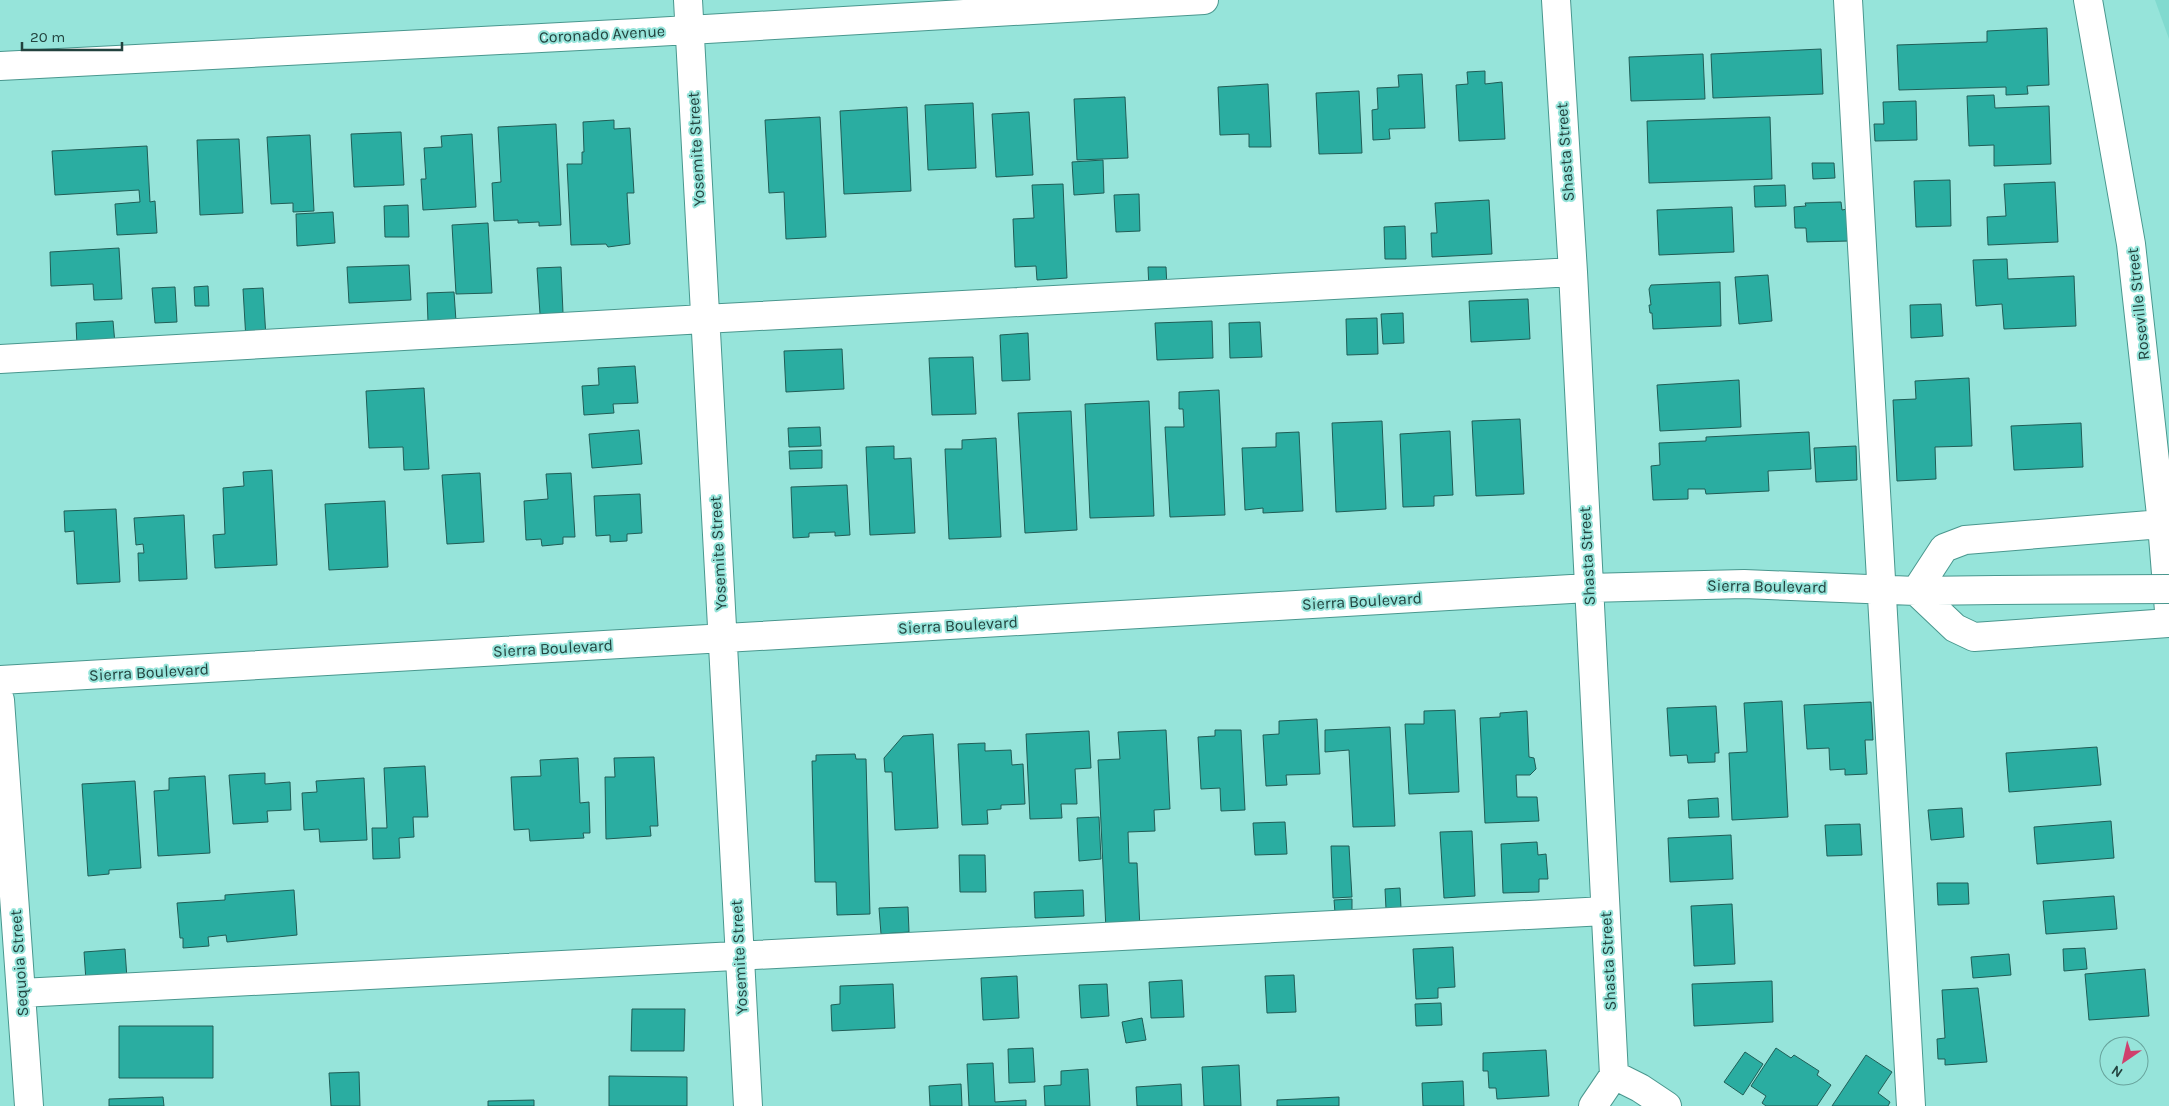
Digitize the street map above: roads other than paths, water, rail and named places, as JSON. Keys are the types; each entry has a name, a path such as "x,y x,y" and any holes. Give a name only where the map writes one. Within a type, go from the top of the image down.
{"street":[{"name":"Yosemite Street","path":"688,0 738,955 748,1106"},
{"name":"Coronado Avenue","path":"0,66 1204,0"},
{"name":"Shasta Street","path":"1556,0 1573,272 1614,1074"},
{"path":"1848,0 1911,1106"},
{"name":"Roseville Street","path":"2088,0 2131,244 2162,524 2169,611"},
{"path":"0,360 704,318 1573,272"},
{"path":"2162,524 1965,540 1944,548 1916,591 1955,628 1974,637 2169,623"},
{"name":"Sierra Boulevard","path":"0,680 1588,588 1744,584 1916,591 2169,589"},
{"name":"Sequoia Street","path":"0,700 29,1106"},
{"path":"21,993 1605,911"},
{"path":"1593,1106 1614,1074 1667,1106"}]}
